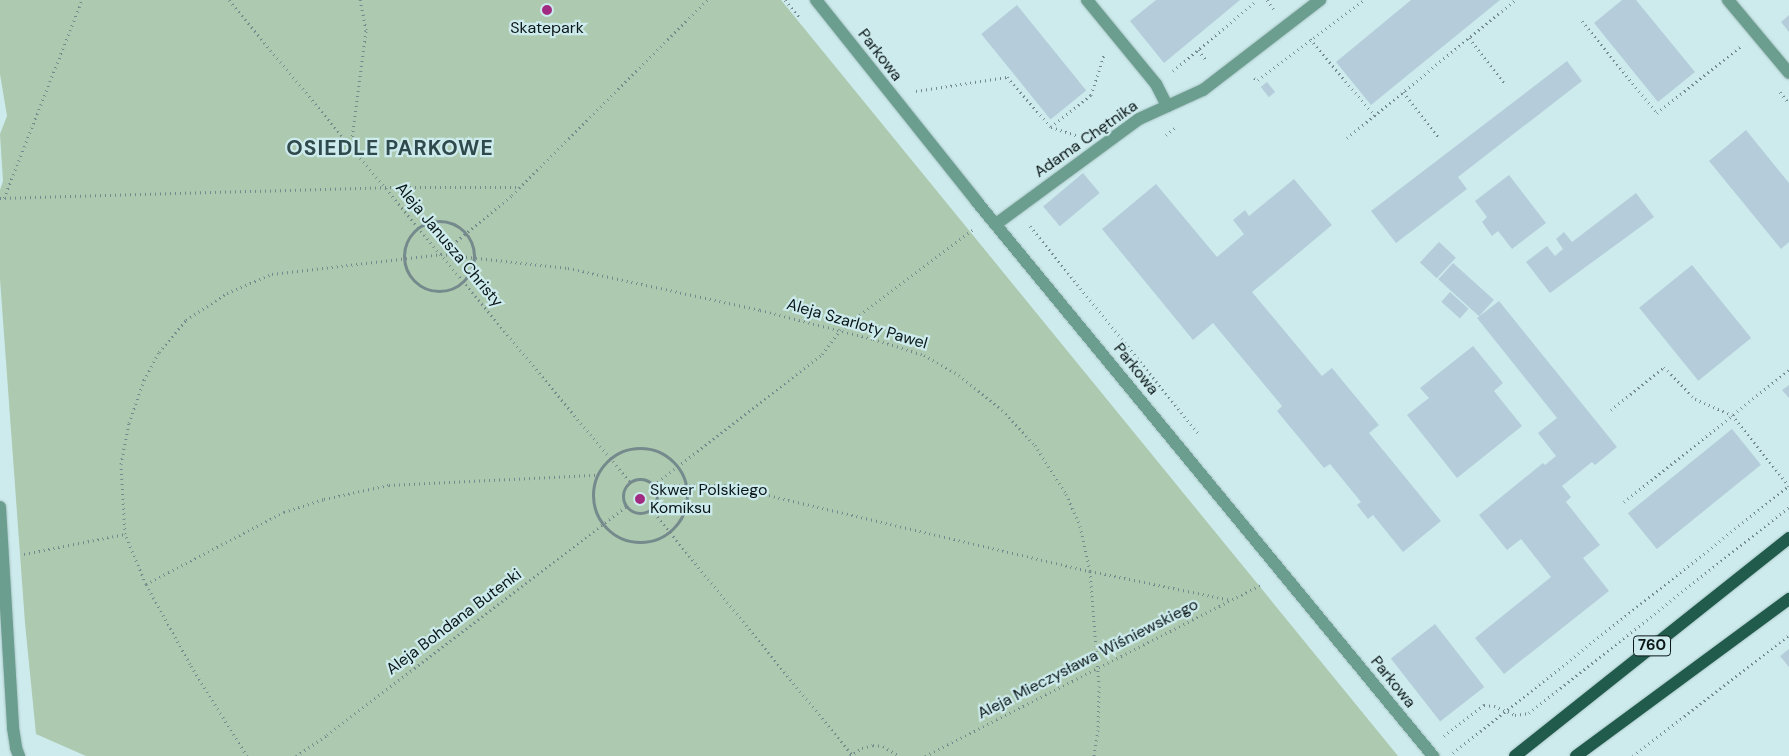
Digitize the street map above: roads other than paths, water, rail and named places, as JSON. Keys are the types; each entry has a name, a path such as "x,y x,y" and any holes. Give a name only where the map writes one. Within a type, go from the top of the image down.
{"main road":[{"name":"760","path":"1515,756 1789,538"},
{"name":"760","path":"1576,756 1789,599"}],"street":[{"name":"Parkowa","path":"816,0 996,224 1433,756"},
{"path":"1087,0 1156,84 1167,106"},
{"name":"Adama Chętnika","path":"996,224 1139,120 1203,90 1320,0"},
{"path":"1728,0 1789,73"},
{"path":"0,507 4,625 13,728 19,756"}],"place":[{"name":"Skatepark","path":"547,10"},
{"name":"Skwer Polskiego Komiksu","path":"640,499"}],"district":[{"name":"OSIEDLE PARKOWE","path":"390,148"}]}
